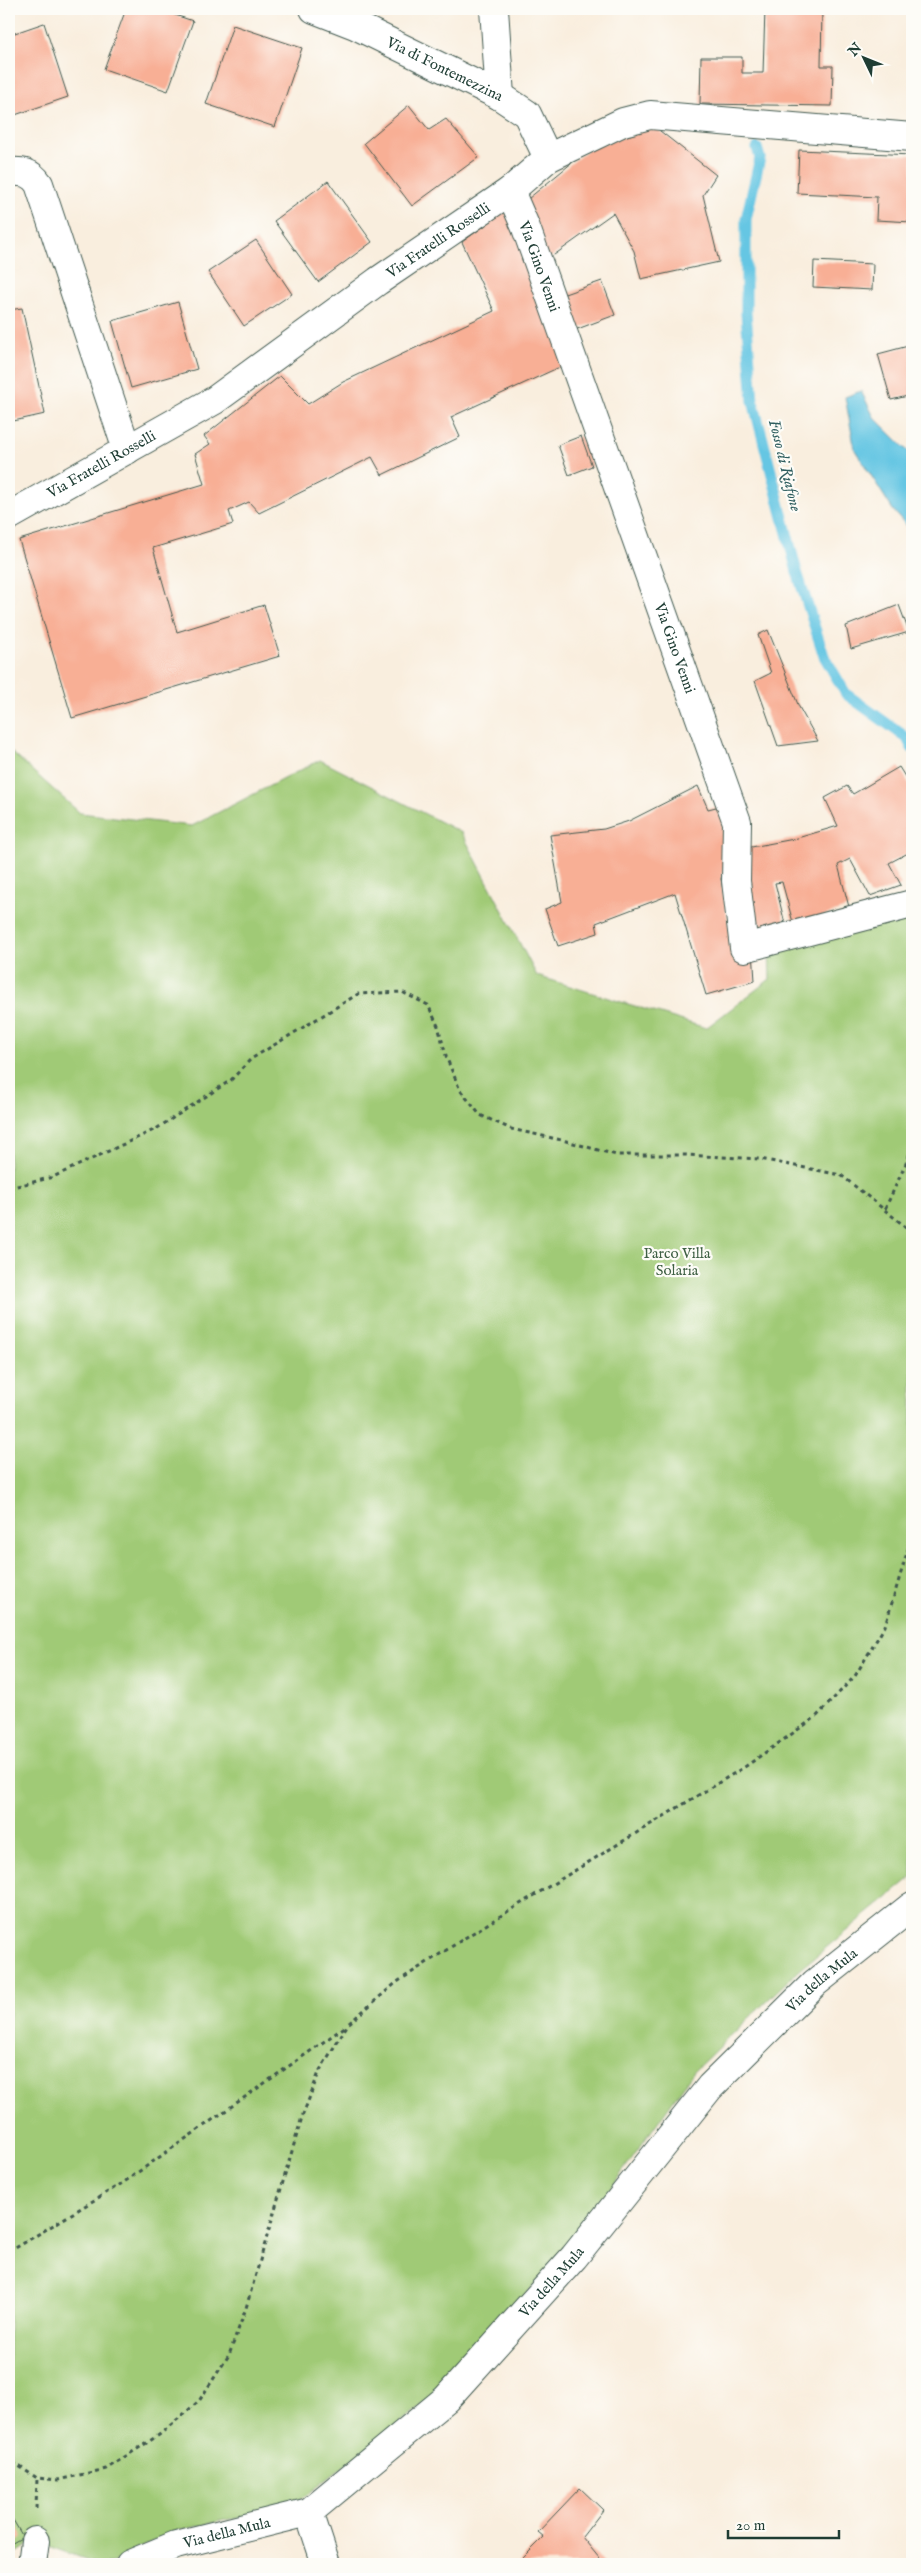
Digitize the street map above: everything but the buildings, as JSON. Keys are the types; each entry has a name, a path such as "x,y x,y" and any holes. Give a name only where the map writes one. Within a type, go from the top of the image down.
{"street":[{"name":"Via di Fontemezzina","path":"314,9 355,25 500,96 527,114 548,158"},
{"path":"494,9 500,96"},
{"name":"Via Fratelli Rosselli","path":"9,516 214,400 378,281 510,191 548,158 623,122 650,115 912,137"},
{"path":"9,172 21,172 33,176 39,184 126,450"},
{"name":"Via Gino Venni","path":"510,191 526,228 736,822 736,881 744,948 912,904"},
{"name":"Via della Mula","path":"130,2564 176,2545 309,2512 446,2399 574,2257 710,2087 815,1983 912,1906"},
{"path":"309,2512 326,2564"}],"path":[{"path":"9,1188 52,1177 156,1129 231,1080 251,1058 358,994 402,992 428,1006 438,1026 447,1060 460,1090 480,1114 511,1129 566,1141 616,1155 685,1155 760,1159 841,1175 906,1227 912,1243"},
{"path":"885,1209 908,1159 912,1143"},
{"path":"9,2252 124,2182 348,2024 397,1982 471,1934 746,1766 816,1717 855,1676 885,1626 912,1536"},
{"path":"9,2455 14,2463 37,2478 58,2480 106,2468 159,2435 200,2402 229,2355 248,2299 302,2117 320,2070 348,2024"}],"green space":[{"name":"Parco Villa Solaria","path":"9,750 80,813 192,826 320,760 462,833 537,976 706,1028 770,979 769,952 912,911 912,1877 799,1970 694,2071 572,2243 437,2394 294,2505 171,2532 109,2564 99,2564 35,2541 9,2558"}],"water":[{"path":"861,391 874,417 912,455 912,532 893,510 855,450 845,397"}],"waterway":[{"name":"Fosso di Riafone","path":"757,148 760,158 746,219 746,313 753,401 797,572 824,656 846,694 907,738 912,748"}]}
